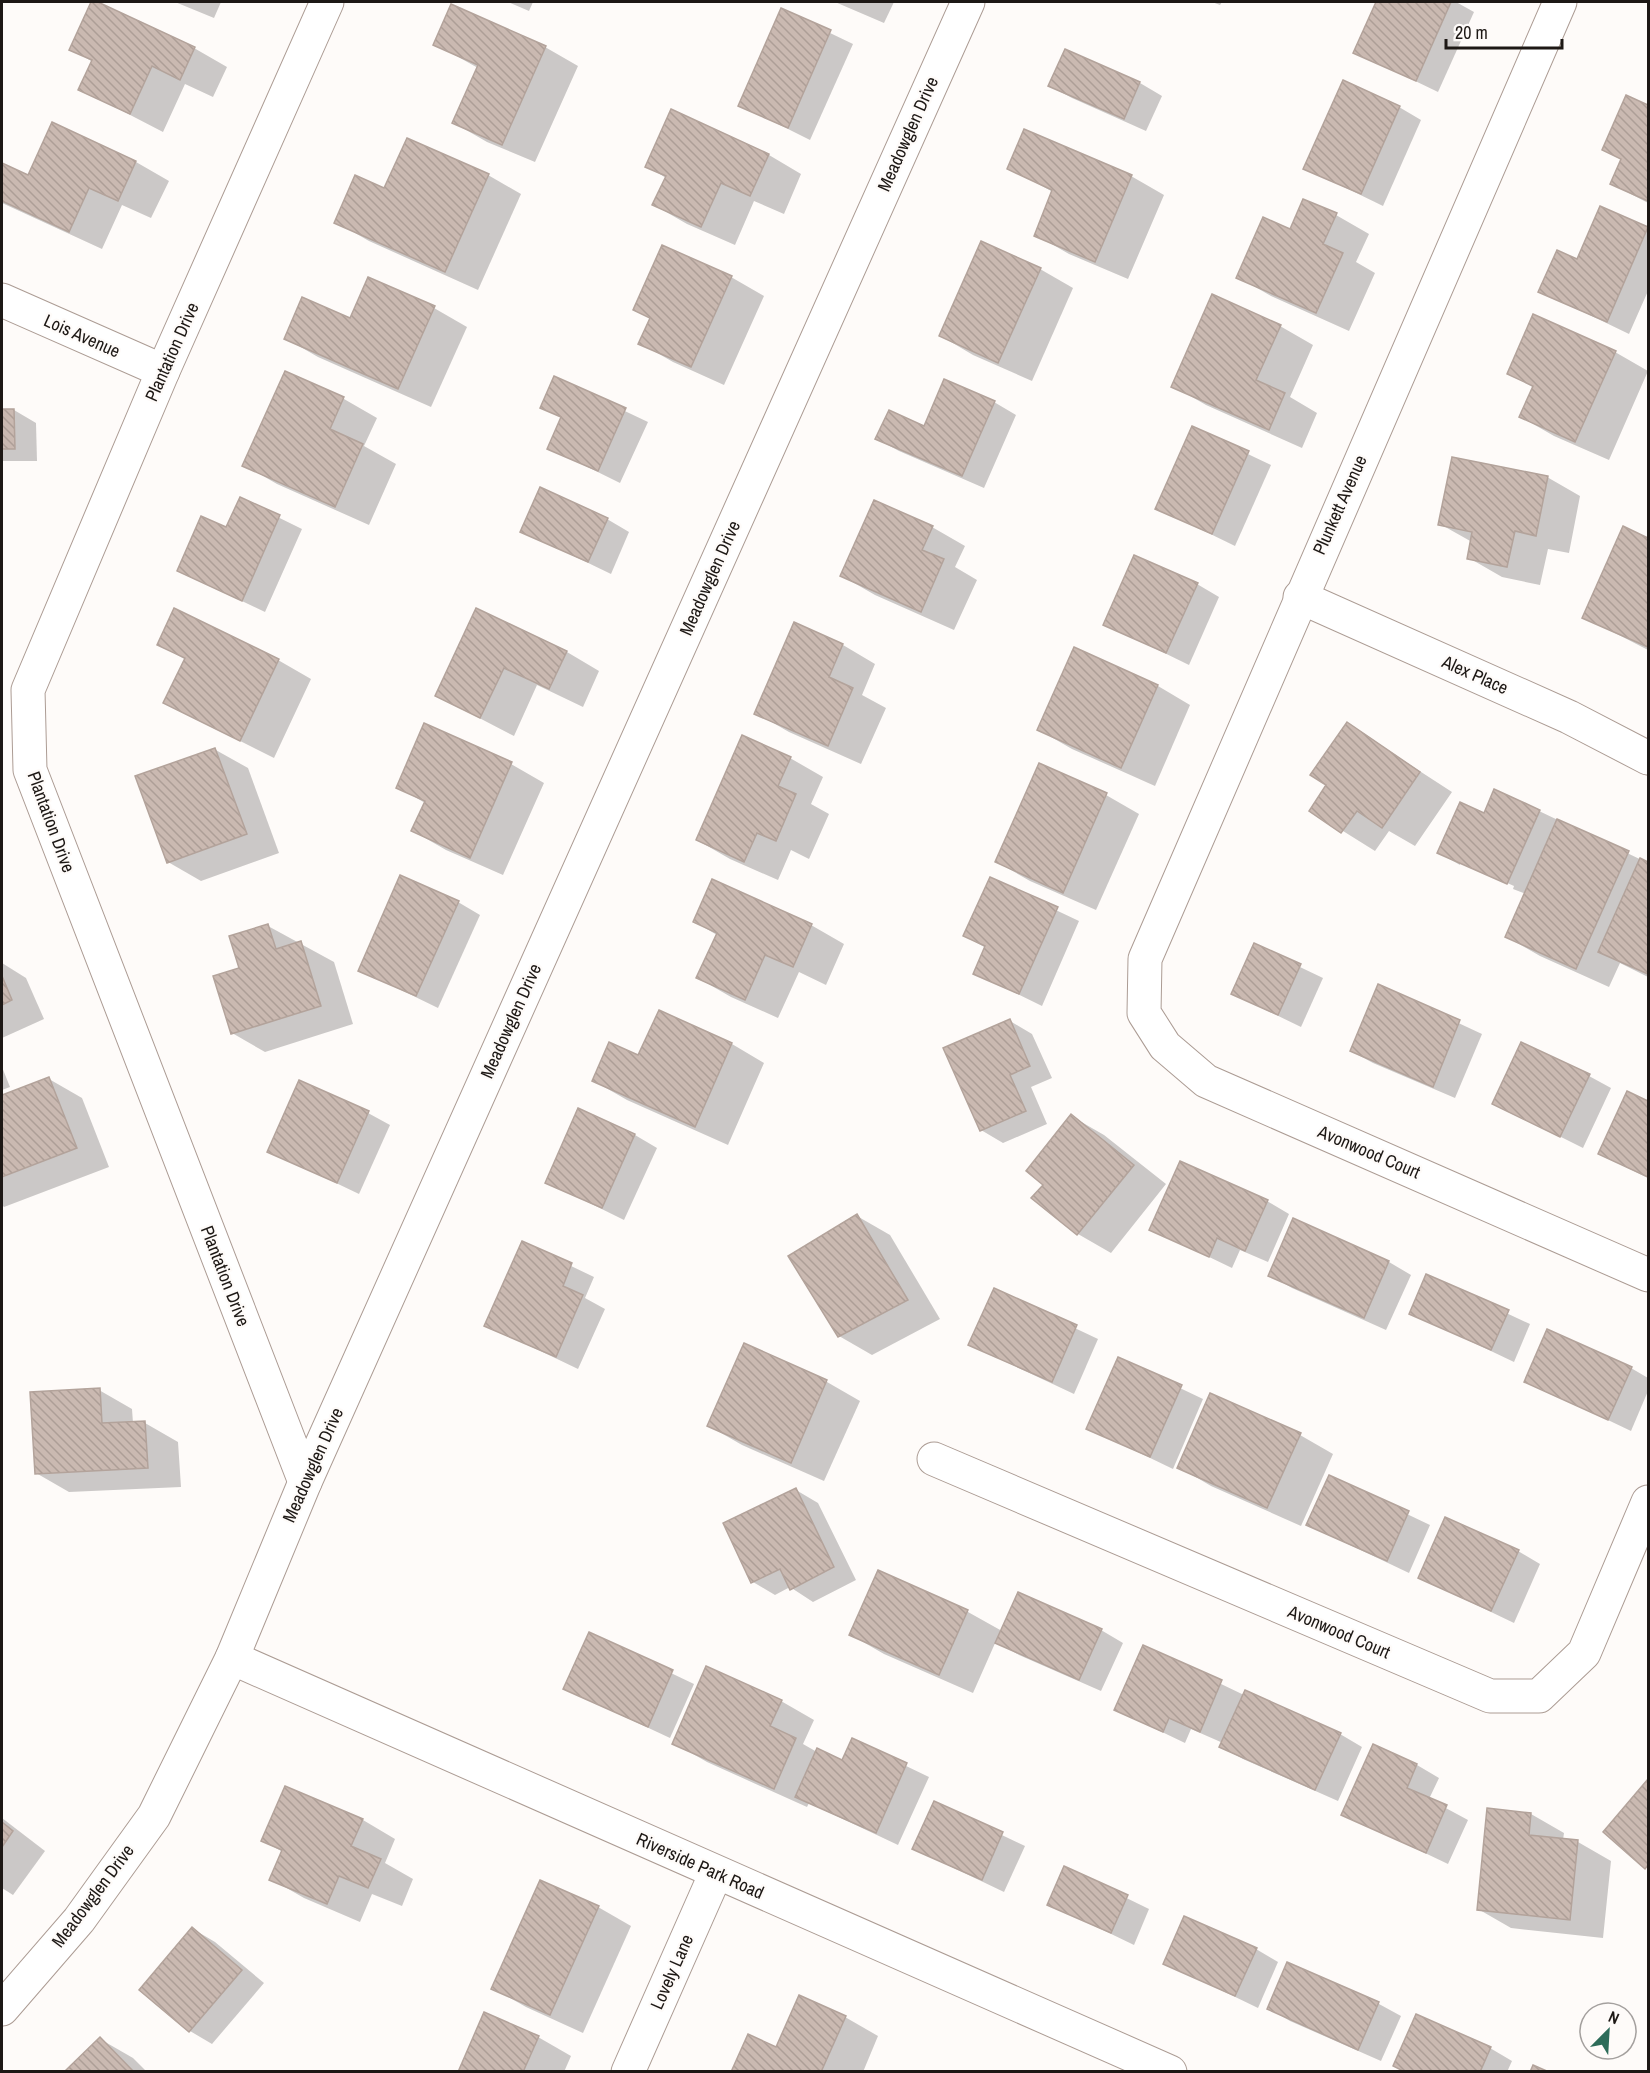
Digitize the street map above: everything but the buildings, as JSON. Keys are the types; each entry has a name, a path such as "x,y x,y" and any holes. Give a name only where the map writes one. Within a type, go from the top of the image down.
{"street":[{"name":"Plantation Drive","path":"305,1482 30,770 28,690 163,371 327,2"},
{"name":"Meadowglen Drive","path":"2,2009 79,1920 154,1815 232,1658 305,1482 968,2"},
{"name":"Plunkett Avenue","path":"1144,1013 1145,959 1300,597 1560,2"},
{"name":"Lois Avenue","path":"2,300 163,371"},
{"name":"Alex Place","path":"1300,597 1569,717 1648,758"},
{"name":"Avonwood Court","path":"1144,1013 1165,1046 1206,1081 1648,1275"},
{"name":"Avonwood Court","path":"934,1459 1490,1696 1539,1696 1584,1653 1648,1502"},
{"name":"Riverside Park Road","path":"232,1658 1170,2072"},
{"name":"Lovely Lane","path":"628,2072 716,1873"}]}
